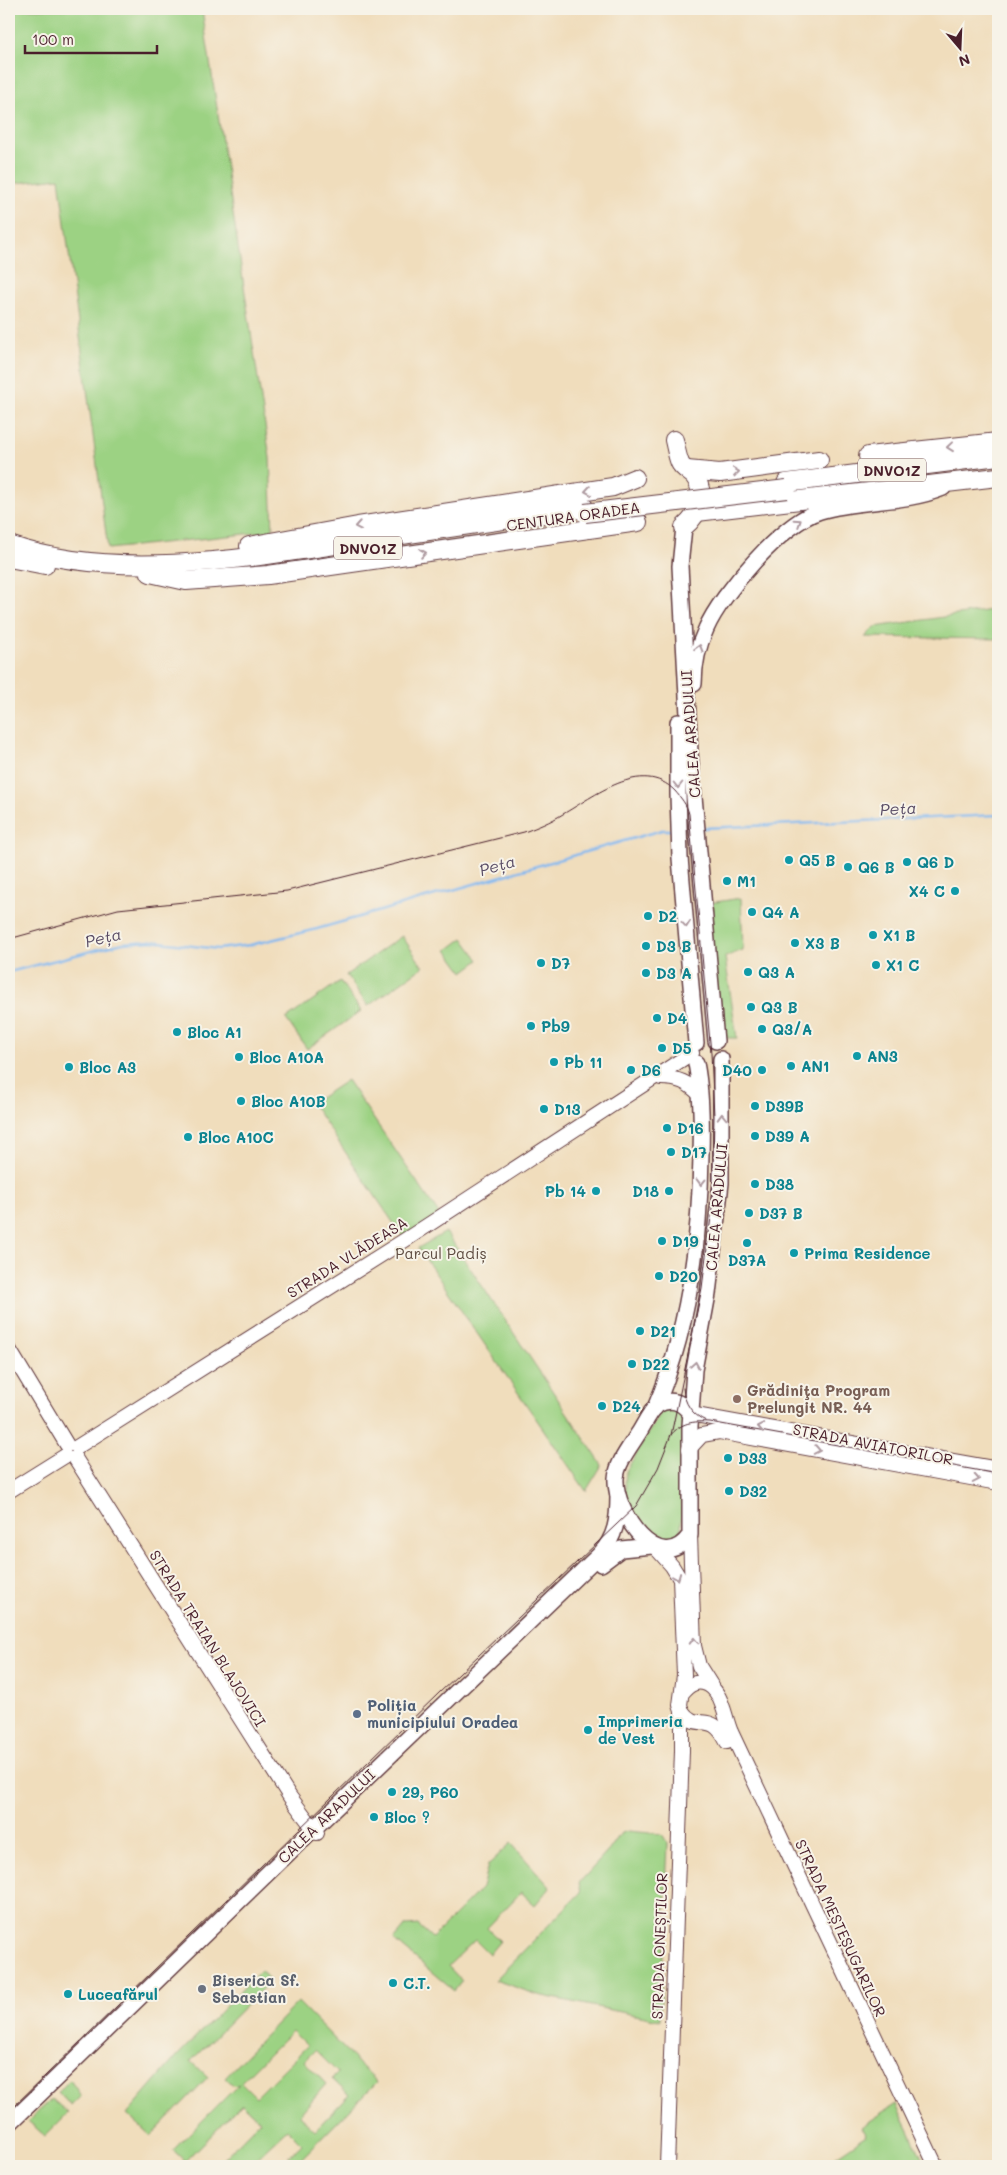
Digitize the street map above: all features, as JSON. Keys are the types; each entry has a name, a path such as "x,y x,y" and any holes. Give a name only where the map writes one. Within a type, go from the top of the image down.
{"highway":[{"path":"674,440 680,465 697,481 700,500 697,512 998,477"},
{"path":"868,456 998,442"},
{"name":"CENTURA ORADEA","path":"175,563 300,550 585,511 787,486 998,456"},
{"path":"687,470 720,473 819,460"},
{"name":"CENTURA ORADEA","path":"787,486 998,466"},
{"path":"175,563 218,551 358,526 613,487 635,478"},
{"name":"CENTURA ORADEA","path":"150,574 271,563 585,511"},
{"name":"CALEA ARADULUI","path":"684,528 693,520 697,512"},
{"path":"150,574 186,581 268,575 638,522"},
{"name":"DNVO1Z","path":"10,556 133,563 175,563"},
{"name":"DNVO1Z","path":"10,556 73,569 150,574"}],"main road":[{"path":"689,730 694,701 694,675 697,656 706,627 719,607 772,543 797,522 820,511 845,505 912,498 956,482"},
{"name":"CALEA ARADULUI","path":"9,2133 315,1831 608,1558 626,1548 654,1547 666,1549 676,1547 684,1543 690,1535 690,1414 694,1370 708,1294 721,1183 722,1052 716,1041 689,730 680,566 684,528"},
{"name":"CALEA ARADULUI","path":"9,2124 315,1831 600,1554 610,1542 615,1532 618,1469 655,1408 671,1366 687,1299 701,1195 700,1095 695,1056 679,817 679,732 676,684 685,657"},
{"path":"716,1041 705,1039 695,1056 703,1068 714,1066 721,1059"},
{"path":"655,1408 664,1402 674,1401 682,1405 690,1414"},
{"name":"CALEA ARADULUI","path":"618,1496 631,1525 654,1547"}],"street":[{"name":"STRADA VLĂDEASA","path":"633,1092 661,1078 695,1056"},
{"name":"STRADA VLĂDEASA","path":"9,1491 405,1240 633,1092 695,1056"},
{"path":"661,1078 686,1082 700,1095"},
{"name":"STRADA TRAIAN BLAJOVICI","path":"9,1349 71,1452 290,1797 315,1831"},
{"name":"STRADA AVIATORILOR","path":"690,1414 998,1469"},
{"name":"STRADA AVIATORILOR","path":"689,1448 702,1435 719,1432 998,1483"},
{"path":"654,1547 672,1566 680,1579 683,1692 680,1705 690,1720 716,1715 720,1703 719,1696 699,1666 694,1646 690,1535"},
{"path":"683,1692 687,1687 698,1682 711,1685"},
{"name":"STRADA MEȘTEȘUGARILOR","path":"720,1703 730,1732 936,2166"},
{"name":"STRADA MEȘTEȘUGARILOR","path":"690,1720 717,1726 723,1734 927,2166"},
{"name":"STRADA ONEȘTILOR","path":"667,2166 690,1720"}],"green space":[{"path":"9,9 202,9 270,458 273,531 108,549 59,178 9,184"},
{"path":"998,609 998,639 865,637 875,627"},
{"path":"741,898 743,950 725,957 737,1038 724,1038 718,1027 703,904"},
{"path":"402,936 423,967 368,1006 346,975"},
{"path":"463,938 479,960 463,972 447,950"},
{"path":"340,981 361,1011 307,1049 286,1019"},
{"name":"Parcul Padiș","path":"347,1080 441,1217 405,1240 312,1103"},
{"name":"Parcul Padiș","path":"446,1232 602,1465 586,1491 418,1248"},
{"path":"671,1408 681,1411 685,1419 681,1532 674,1539 665,1540 654,1537 638,1523 628,1503 625,1482 626,1471 661,1412"},
{"path":"628,1831 662,1834 668,1844 660,2020 538,1995 495,1980 581,1892 579,1883 609,1850 621,1833"},
{"path":"511,1843 550,1887 535,1905 521,1892 487,1928 500,1941 489,1954 475,1940 448,1966 462,1981 454,1991 394,1940 406,1926 418,1925 432,1938 482,1888 488,1865"},
{"path":"261,1970 270,1981 191,2061 208,2077 151,2136 127,2114 177,2056"},
{"path":"298,2002 377,2082 294,2166 279,2166 302,2144 287,2129 248,2166 216,2166 260,2121 242,2104 186,2161 195,2166 181,2166 185,2161 173,2150 239,2084 234,2086 225,2077","holes":["292,2031 307,2046 256,2097 241,2082","315,2050 338,2073 332,2079 349,2095 315,2130 299,2115 326,2084 304,2061"]},
{"path":"70,2080 81,2096 71,2106 58,2092"},
{"path":"52,2099 68,2113 45,2136 28,2121"},
{"path":"896,2104 926,2166 836,2166 835,2157 866,2136 861,2127"}],"waterway":[{"name":"Peța","path":"702,828 998,815"},
{"name":"Peța","path":"9,972 123,943 151,941 218,949 250,945 317,929 662,830 674,830"}],"tram line":[{"path":"9,939 118,909 287,891 524,832 553,819 618,783 648,778 662,782 675,791 682,799 689,814 711,1053 714,1116 712,1209 702,1288 671,1435 658,1468 636,1506 439,1693 9,2111"},
{"path":"683,1388 685,1399 690,1408 706,1421"},
{"path":"670,1436 678,1428 688,1423 710,1422 998,1474"}],"place":[{"name":"Q5 B","path":"789,860"},
{"name":"Q6 D","path":"907,862"},
{"name":"Q6 B","path":"848,867"},
{"name":"M1","path":"727,881"},
{"name":"X4 C","path":"955,891"},
{"name":"Q4 A","path":"752,912"},
{"name":"D2","path":"648,916"},
{"name":"X1 B","path":"873,935"},
{"name":"X3 B","path":"795,943"},
{"name":"D3 B","path":"646,946"},
{"name":"D7","path":"541,963"},
{"name":"X1 C","path":"876,965"},
{"name":"Q3 A","path":"748,972"},
{"name":"D3 A","path":"646,973"},
{"name":"Q3 B","path":"751,1007"},
{"name":"D4","path":"657,1018"},
{"name":"Pb9","path":"531,1026"},
{"name":"Q3/A","path":"762,1029"},
{"name":"Bloc A1","path":"177,1032"},
{"name":"D5","path":"662,1048"},
{"name":"AN3","path":"857,1056"},
{"name":"Bloc A10A","path":"239,1057"},
{"name":"Pb 11","path":"554,1062"},
{"name":"AN1","path":"791,1066"},
{"name":"Bloc A3","path":"69,1067"},
{"name":"D6","path":"631,1070"},
{"name":"D40","path":"762,1070"},
{"name":"Bloc A10B","path":"241,1101"},
{"name":"D39B","path":"755,1106"},
{"name":"D13","path":"544,1109"},
{"name":"D16","path":"667,1128"},
{"name":"D39 A","path":"755,1136"},
{"name":"Bloc A10C","path":"188,1137"},
{"name":"D17","path":"671,1152"},
{"name":"D38","path":"755,1184"},
{"name":"Pb 14","path":"596,1191"},
{"name":"D18","path":"669,1191"},
{"name":"D37 B","path":"749,1213"},
{"name":"D19","path":"662,1241"},
{"name":"D37A","path":"747,1243"},
{"name":"Prima Residence","path":"794,1253"},
{"name":"D20","path":"659,1276"},
{"name":"D21","path":"640,1331"},
{"name":"D22","path":"632,1364"},
{"name":"Grădiniţa Program Prelungit NR. 44","path":"737,1399"},
{"name":"D24","path":"602,1406"},
{"name":"D33","path":"728,1458"},
{"name":"D32","path":"729,1491"},
{"name":"Poliția municipiului Oradea","path":"357,1714"},
{"name":"Imprimeria de Vest","path":"588,1730"},
{"name":"29, P60","path":"392,1792"},
{"name":"Bloc ?","path":"374,1817"},
{"name":"C.T.","path":"393,1983"},
{"name":"Biserica Sf. Sebastian","path":"202,1989"},
{"name":"Luceafărul","path":"68,1994"}]}
